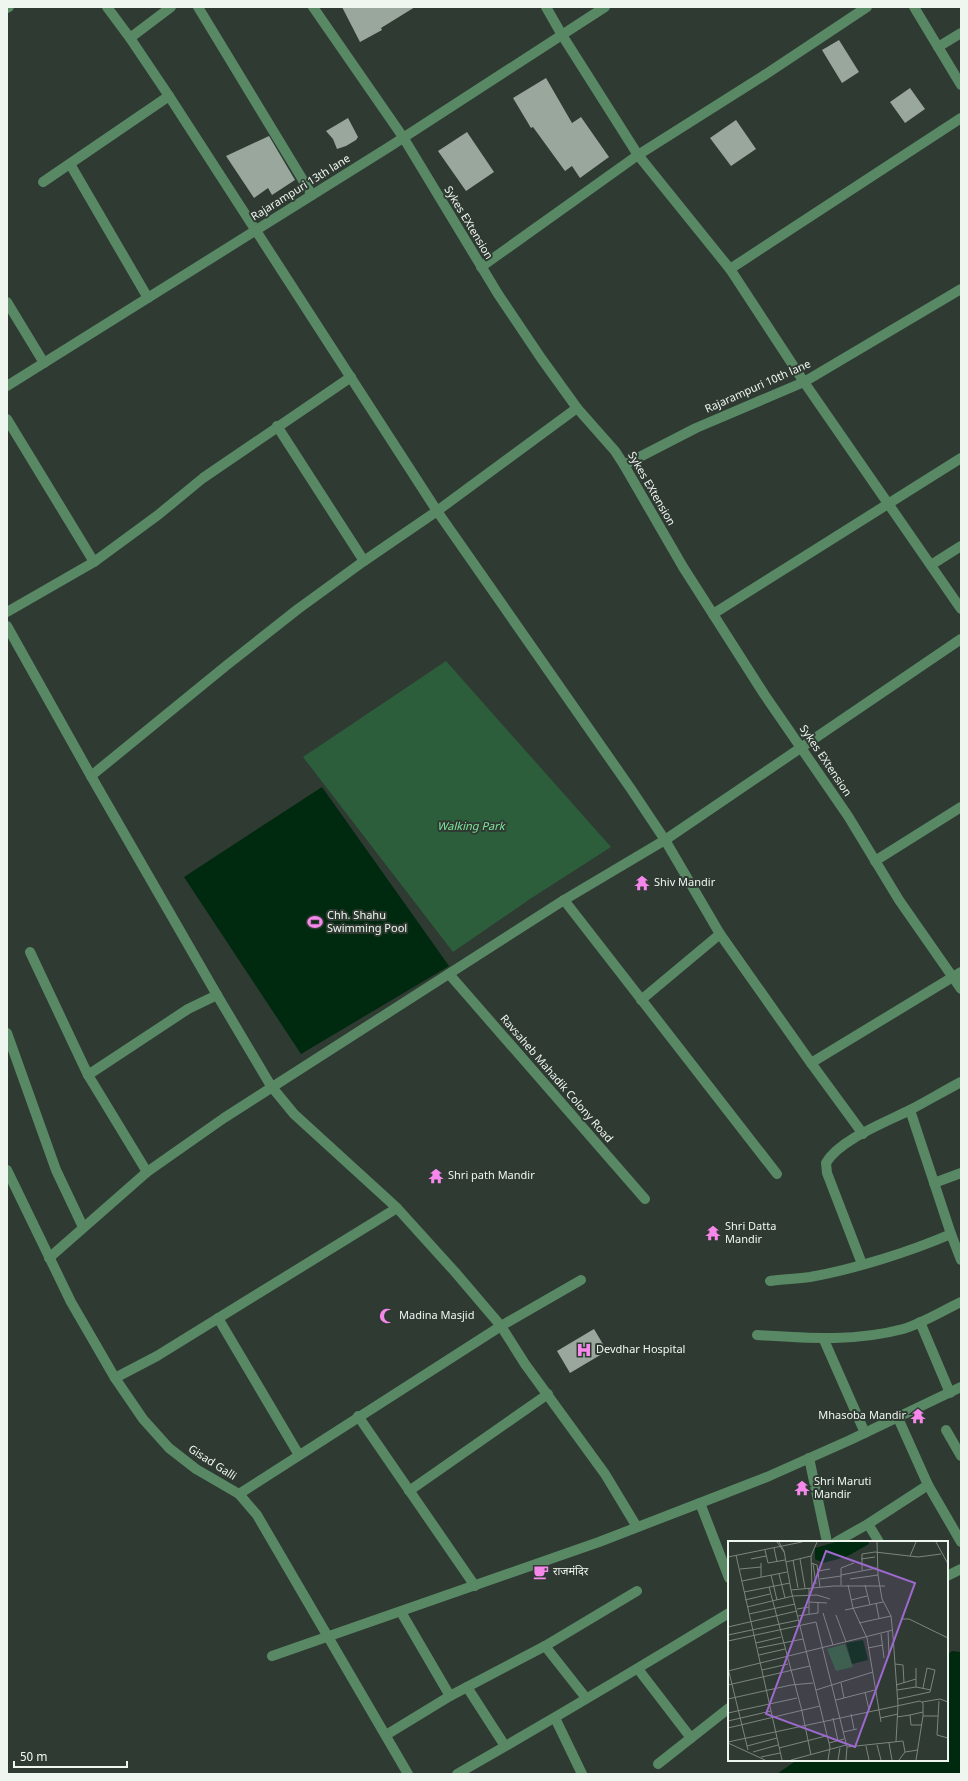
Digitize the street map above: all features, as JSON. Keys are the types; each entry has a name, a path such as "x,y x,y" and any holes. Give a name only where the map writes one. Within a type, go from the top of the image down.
{"street":[{"path":"107,7 169,96 437,511 665,840 720,934 863,1134"},
{"path":"130,38 171,7"},
{"path":"198,7 312,195"},
{"name":"Sykes EXtension","path":"313,7 403,137 481,267 541,358 577,408 615,451 683,567 764,694 848,816 899,900 957,974 961,989"},
{"path":"546,7 638,155 730,269 804,382 961,609"},
{"name":"Rajarampuri 13th lane","path":"7,386 312,195 605,7"},
{"path":"481,267 638,155 867,7"},
{"path":"914,7 961,85"},
{"path":"938,47 961,33"},
{"path":"43,182 169,96"},
{"path":"730,269 961,118"},
{"path":"70,164 148,298"},
{"name":"Rajarampuri 10th lane","path":"624,465 696,428 804,382 961,288"},
{"path":"7,302 44,363"},
{"path":"7,612 94,562 158,515 204,478 277,426 351,377"},
{"path":"91,776 233,660 364,561 437,511 577,408"},
{"path":"7,419 94,562"},
{"path":"277,426 364,561"},
{"path":"713,614 961,458"},
{"path":"931,565 961,546"},
{"path":"7,626 91,776 271,1086 294,1114 397,1208 501,1326 525,1364 605,1474 637,1527"},
{"path":"49,1258 147,1172 271,1086 564,900 665,840 961,638"},
{"path":"875,861 961,807"},
{"path":"564,900 777,1174"},
{"path":"641,1000 720,934"},
{"path":"30,952 88,1075 147,1172"},
{"name":"Ravsaheb Mahadik Colony Road","path":"449,974 645,1199"},
{"path":"811,1062 957,974"},
{"path":"88,1075 188,1009 217,995"},
{"path":"7,1033 56,1170 83,1227"},
{"path":"862,1264 827,1173 826,1163 836,1150 882,1122 910,1110 961,1082"},
{"path":"910,1110 961,1260"},
{"name":"Gisad Galli","path":"7,1170 49,1258 115,1378 143,1419 169,1448 196,1469 239,1494 257,1515 408,1774"},
{"path":"934,1184 961,1173"},
{"path":"115,1378 157,1356 397,1208"},
{"path":"770,1280 809,1277 862,1264 926,1245 951,1234"},
{"path":"239,1494 358,1416 501,1326 581,1280"},
{"path":"757,1335 824,1340 864,1336 903,1329 961,1302"},
{"path":"218,1318 299,1455"},
{"path":"920,1322 950,1393"},
{"path":"824,1340 865,1433"},
{"path":"272,1656 328,1638 475,1586 700,1504 809,1458 961,1388"},
{"path":"409,1491 548,1394"},
{"path":"358,1416 475,1586"},
{"path":"898,1418 928,1484 961,1542"},
{"path":"946,1430 961,1456"},
{"path":"809,1458 827,1541"},
{"path":"838,1541 868,1524 928,1484"},
{"path":"700,1504 728,1575"},
{"path":"868,1524 878,1541"},
{"path":"948,1576 961,1569"},
{"path":"386,1735 450,1696 545,1646 636,1591"},
{"path":"401,1612 450,1696"},
{"path":"457,1774 638,1669 728,1614"},
{"path":"545,1646 586,1698"},
{"path":"638,1669 691,1738"},
{"path":"467,1687 505,1746"},
{"path":"658,1764 728,1709"},
{"path":"555,1718 582,1774"}],"green space":[{"name":"Walking Park","path":"446,661 611,847 530,899 453,952 303,757"}],"shaded area":[{"name":"Chh. Shahu Swimming Pool","path":"322,787 449,966 301,1054 184,877"},
{"path":"952,1651 961,1652 961,1774 777,1774 796,1761 948,1761 948,1654"}],"building":[{"path":"342,7 415,7 381,28 382,30 360,42"},
{"path":"839,40 859,72 842,83 822,50"},
{"path":"546,78 572,123 581,117 609,157 580,178 572,166 565,171 533,127 531,128 513,98"},
{"path":"910,88 925,109 905,123 890,102"},
{"path":"348,118 358,137 346,146 337,149 333,139 326,131"},
{"path":"736,120 756,149 731,166 710,138"},
{"path":"467,132 494,172 466,191 438,151"},
{"path":"269,136 295,180 272,195 268,188 254,198 226,156"},
{"path":"594,1329 607,1351 570,1373 557,1351"}],"place":[{"name":"Shiv Mandir","path":"642,883"},
{"name":"Chh. Shahu Swimming Pool","path":"315,922"},
{"name":"Shri path Mandir","path":"436,1176"},
{"name":"Shri Datta Mandir","path":"713,1233"},
{"name":"Madina Masjid","path":"387,1316"},
{"name":"Devdhar Hospital","path":"584,1350"},
{"name":"Mhasoba Mandir","path":"918,1416"},
{"name":"Shri Maruti Mandir","path":"802,1488"},
{"name":"राजमंदिर","path":"541,1572"}]}
